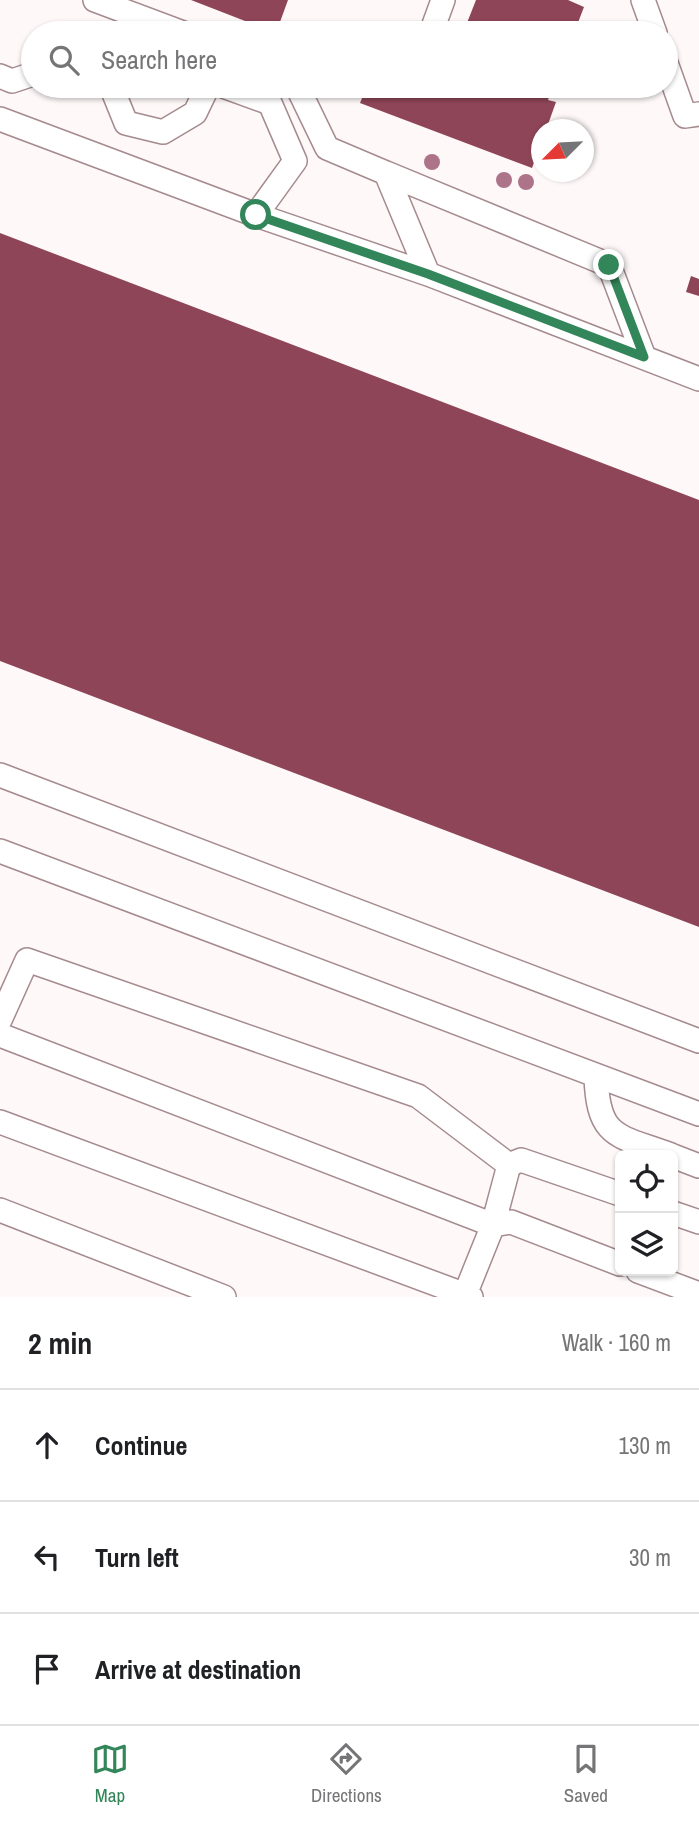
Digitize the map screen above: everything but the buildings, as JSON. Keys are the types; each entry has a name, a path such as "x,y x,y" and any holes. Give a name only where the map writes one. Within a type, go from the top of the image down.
{"lane":[{"path":"95,0 151,21"},
{"path":"435,21 443,0"},
{"path":"643,0 651,21"},
{"path":"0,76 12,81 21,78"},
{"path":"678,96 685,116 699,114"},
{"path":"116,98 126,123 163,132 195,113 202,98"},
{"path":"256,98 270,103 295,160 256,215"},
{"path":"303,98 327,148 609,265 644,357"},
{"path":"0,119 256,215 428,274 699,379"},
{"path":"386,173 428,274"},
{"path":"0,775 699,1041"},
{"path":"0,851 699,1114"},
{"path":"0,1020 27,960 418,1096 509,1165"},
{"path":"0,1035 493,1225 511,1222 615,1262"},
{"path":"596,1076 597,1097 603,1121 611,1132 657,1150"},
{"path":"0,1122 466,1296 493,1225 509,1165"},
{"path":"678,1158 699,1166"},
{"path":"509,1165 521,1160 615,1192"},
{"path":"0,1210 225,1297"},
{"path":"678,1215 699,1222"},
{"path":"651,1276 699,1294"}],"route":[{"path":"256,215 428,274 644,357 609,265"}]}
